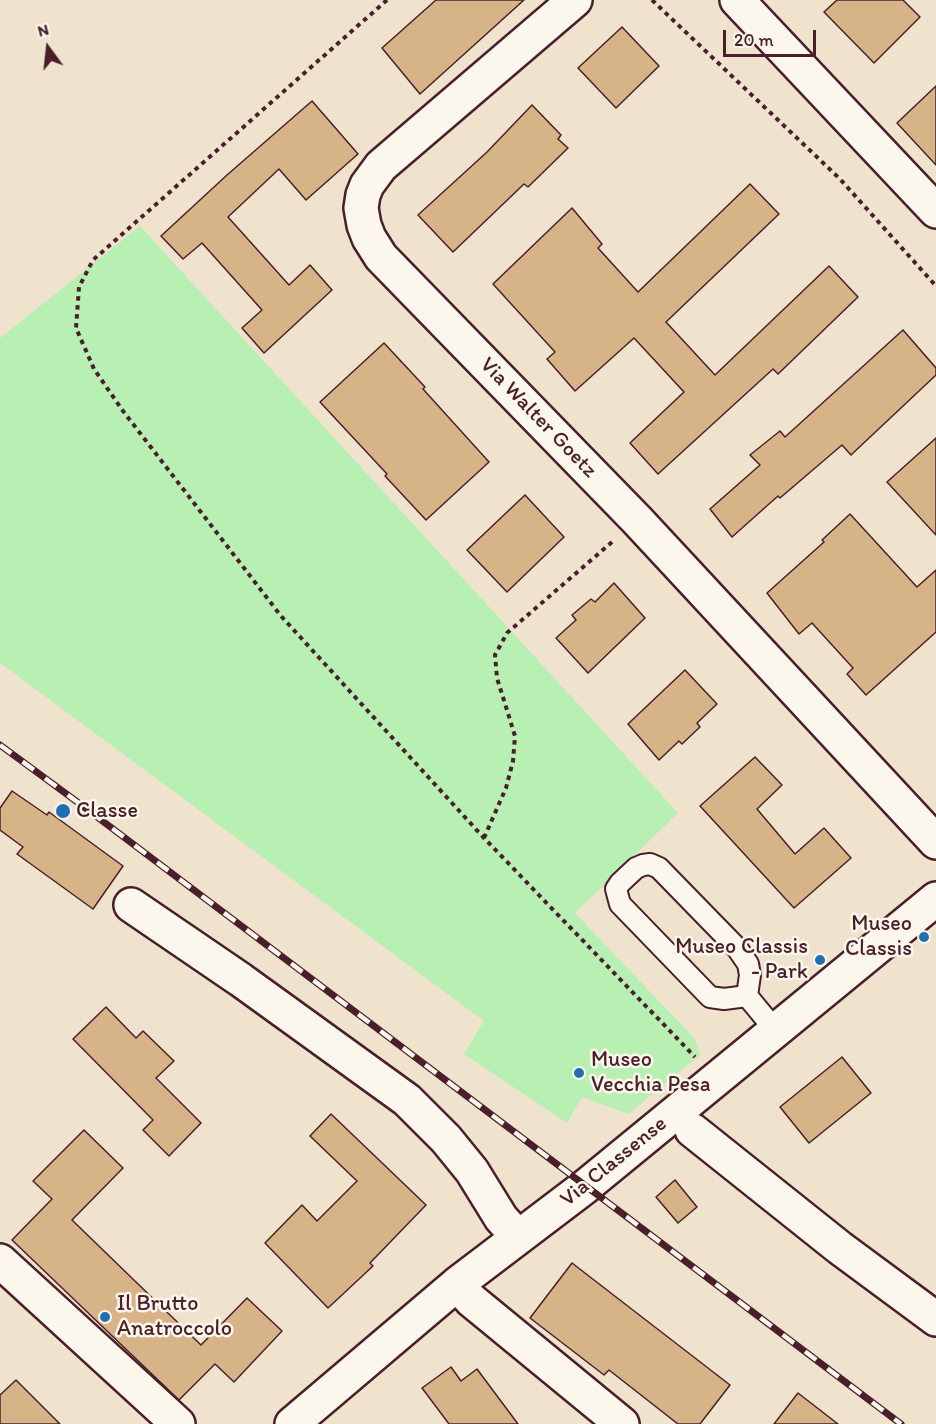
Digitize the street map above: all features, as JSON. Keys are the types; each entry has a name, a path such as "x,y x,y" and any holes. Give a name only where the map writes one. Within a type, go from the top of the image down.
{"street":[{"name":"Via Walter Goetz","path":"575,0 381,166 367,184 363,195 361,208 364,225 381,257 637,520 936,842"},
{"path":"756,7 936,212"},
{"name":"Via Classense","path":"292,1424 457,1284 586,1186 936,899"},
{"path":"131,904 407,1100 446,1139 472,1171 501,1218 518,1237"},
{"path":"692,1130 840,1248 936,1319"},
{"path":"0,1261 178,1424"},
{"path":"457,1284 471,1300 622,1424"}],"lane":[{"path":"747,996 723,999 710,997 620,904 616,889 620,883 636,868 643,865 650,864 659,868 737,948 748,964 750,975 747,996 776,1031"}],"path":[{"path":"387,0 93,260 79,287 75,328 94,369 123,411 281,616 484,838 699,1062"},
{"path":"652,0 840,179 936,286"},
{"path":"484,838 506,788 513,761 515,736 497,678 495,655 507,633 637,520"}],"green space":[{"path":"140,226 678,813 575,913 695,1039 700,1055 628,1114 582,1097 567,1123 464,1054 484,1021 0,663 0,338"}],"building":[{"path":"436,0 524,0 420,94 382,48"},
{"path":"837,0 903,0 920,17 874,63 824,12"},
{"path":"622,27 659,66 616,108 578,68"},
{"path":"936,86 936,165 897,123"},
{"path":"312,101 358,154 306,200 279,169 228,217 289,285 310,265 332,290 264,353 242,328 262,310 202,243 183,259 161,236"},
{"path":"532,105 561,135 558,139 568,148 528,187 524,184 453,252 418,215 487,152"},
{"path":"750,184 779,214 666,322 715,375 829,266 858,297 778,374 773,369 658,474 630,443 684,392 634,338 575,391 547,359 555,352 493,284 572,208 602,244 598,248 638,292"},
{"path":"903,330 936,368 936,375 851,455 842,445 780,498 778,496 732,537 710,509 760,465 750,455 780,431 785,437"},
{"path":"384,343 489,462 426,520 320,402"},
{"path":"936,438 936,535 887,482"},
{"path":"525,495 564,537 507,592 467,550"},
{"path":"850,514 917,587 936,570 936,632 866,695 847,674 853,668 812,623 799,634 767,593 824,542 822,540"},
{"path":"614,583 645,618 588,673 556,638 576,620 572,615 591,599 595,602"},
{"path":"685,670 717,704 697,723 700,727 682,744 679,741 659,760 628,724"},
{"path":"755,757 782,785 757,809 795,854 824,828 851,858 794,908 700,806"},
{"path":"12,791 47,815 49,812 123,866 93,909 17,854 23,847 0,830 0,808"},
{"path":"106,1007 136,1038 143,1031 174,1061 156,1078 201,1123 169,1156 143,1130 153,1120 73,1039"},
{"path":"842,1057 871,1093 809,1143 780,1107"},
{"path":"331,1114 426,1205 370,1263 373,1266 328,1308 265,1243 302,1205 317,1221 357,1181 310,1136"},
{"path":"84,1130 123,1168 72,1220 201,1345 247,1298 282,1331 234,1382 215,1364 179,1400 12,1240 52,1199 33,1181"},
{"path":"675,1180 697,1207 678,1223 656,1197"},
{"path":"572,1263 730,1385 700,1424 678,1424 609,1370 604,1375 530,1318"},
{"path":"451,1367 461,1381 477,1369 518,1424 449,1424 422,1388"},
{"path":"16,1380 60,1424 0,1424 0,1395"},
{"path":"798,1393 838,1424 774,1424"}],"railway":[{"path":"0,745 901,1424"}],"place":[{"name":"Classe","path":"63,811"},
{"name":"Museo Classis","path":"924,937"},
{"name":"Museo Classis - Park","path":"820,960"},
{"name":"Museo Vecchia Pesa","path":"579,1073"},
{"name":"Il Brutto Anatroccolo","path":"105,1317"}]}
